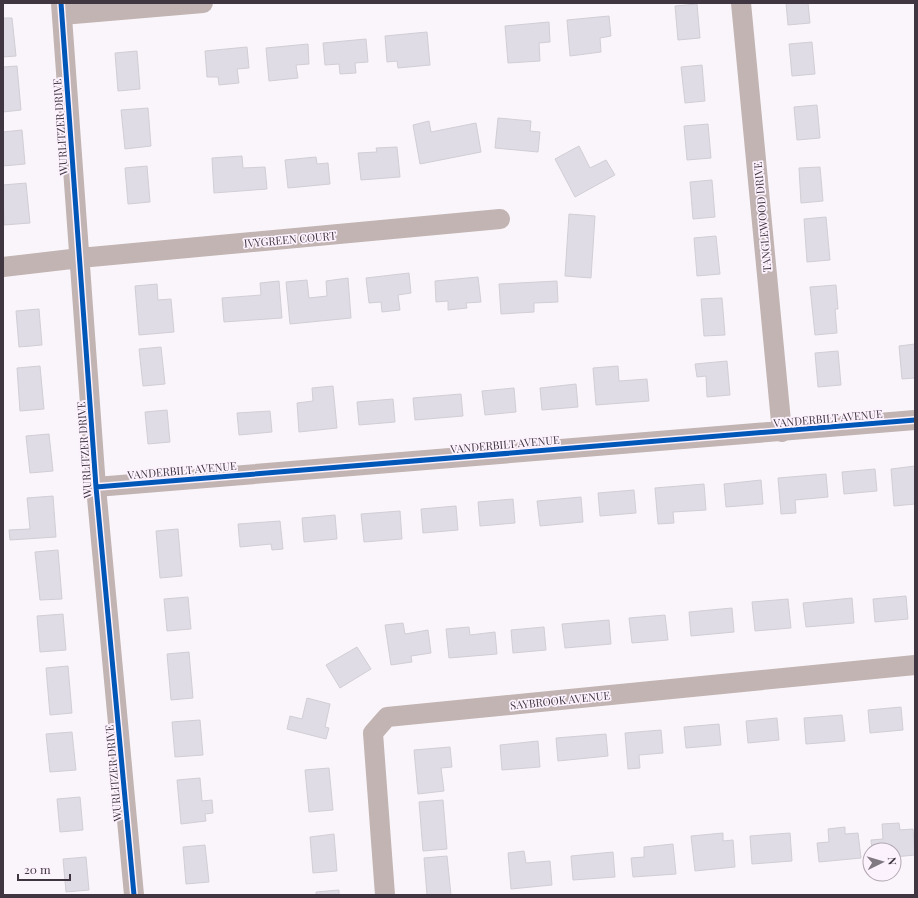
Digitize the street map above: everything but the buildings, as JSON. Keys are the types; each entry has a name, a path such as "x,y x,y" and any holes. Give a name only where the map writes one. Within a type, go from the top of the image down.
{"street":[{"path":"62,9 203,3"},
{"name":"TANGLEWOOD DRIVE","path":"741,3 782,432"},
{"name":"WURLITZER DRIVE","path":"62,9 96,487 134,895"},
{"name":"IVYGREEN COURT","path":"3,267 80,258 500,219"},
{"name":"VANDERBILT AVENUE","path":"96,487 915,420"},
{"name":"SAYBROOK AVENUE","path":"385,895 373,733 387,717 915,665"}],"cycle path":[{"path":"61,3 96,487 134,895"},
{"path":"96,487 915,420"}]}
